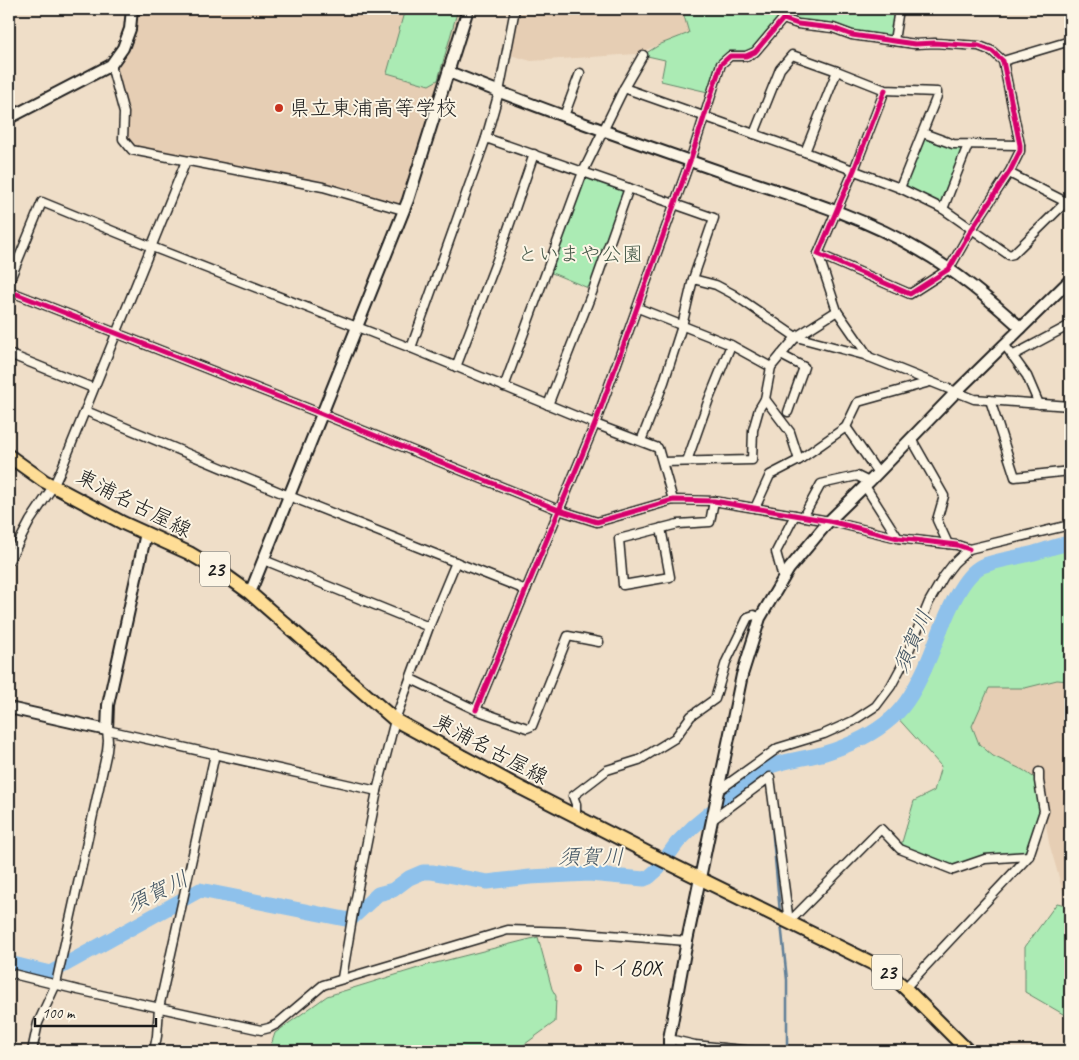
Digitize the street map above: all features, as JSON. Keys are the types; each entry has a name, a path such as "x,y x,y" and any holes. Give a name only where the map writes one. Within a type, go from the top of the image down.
{"main road":[{"name":"東浦名古屋線","path":"9,456 44,481 123,523 189,553 221,572 250,593 394,720 650,854 884,969 968,1051"}],"street":[{"path":"9,118 111,65 123,48 128,36 132,10 144,9"},
{"path":"250,593 404,210 429,138 468,9"},
{"path":"411,348 486,138 500,92 515,9"},
{"path":"894,41 899,9"},
{"path":"476,710 595,424 675,204 721,64 730,56 746,56 755,52 783,19 798,24 833,28 852,35 915,44 935,43 979,46 992,51 1003,61 1020,151 1009,173 972,229 949,269 910,294 818,254"},
{"path":"1003,61 1070,41"},
{"path":"504,387 584,172 624,88 643,55"},
{"path":"754,134 780,69 792,55 885,90 937,92 923,133 900,188"},
{"path":"111,65 124,113 123,139 132,150 322,188 404,210"},
{"path":"805,152 837,71"},
{"path":"449,72 604,131 835,211 895,237 949,269 984,295 1021,328"},
{"path":"564,116 580,73"},
{"path":"624,88 900,188 943,209 1009,256 1068,204 1009,173"},
{"path":"869,357 837,311 818,254 854,170 885,90"},
{"path":"923,133 953,144 1020,145"},
{"path":"486,138 714,218 692,280 682,326 664,382 641,441"},
{"path":"943,209 968,145"},
{"path":"456,367 500,252 534,154"},
{"path":"9,561 30,521 54,485 86,411 93,388 186,161"},
{"path":"548,405 593,290 629,188"},
{"path":"9,282 42,202 658,448 673,500"},
{"path":"692,280 716,286 734,294 796,337 869,357 974,399 1070,406"},
{"path":"669,1051 669,1038 687,941 742,675 760,618 789,569 829,521 1070,280"},
{"path":"9,291 322,414 559,510 597,522 673,500 714,501 829,521 898,538 948,544 969,549 1070,525"},
{"path":"638,308 731,345 772,367"},
{"path":"663,462 752,460 753,430 759,409 765,399 772,367 796,337 837,311"},
{"path":"1012,356 1070,325"},
{"path":"1004,344 1027,376 1038,404"},
{"path":"687,461 731,345"},
{"path":"9,354 93,388"},
{"path":"781,355 804,367 788,412"},
{"path":"755,508 770,475 799,460 846,427 858,402 930,382"},
{"path":"765,399 790,432 799,460"},
{"path":"990,400 1015,477 1070,471"},
{"path":"86,411 289,496 526,590"},
{"path":"846,427 878,474"},
{"path":"911,438 944,496 937,520 948,544"},
{"path":"783,578 776,552 822,484 857,476 867,484 898,538"},
{"path":"661,528 670,578 623,585 619,538 661,528 678,524 710,522 714,501"},
{"path":"32,1051 38,1023 56,984 107,751 108,706 146,533"},
{"path":"718,791 778,748 824,734 853,721 876,706 891,686 905,660 929,602 944,576 969,549"},
{"path":"264,560 429,628"},
{"path":"342,978 352,913 377,790 394,720 456,562"},
{"path":"576,816 576,804 573,796 606,770 640,760 675,738 691,716 715,699 726,662 748,617 760,618"},
{"path":"411,679 476,710 527,728 532,726 568,636 599,642"},
{"path":"9,708 377,790"},
{"path":"154,1051 159,1008 215,754"},
{"path":"905,988 1029,856 1044,811 1039,772"},
{"path":"712,820 770,777 783,919"},
{"path":"783,919 881,829 900,849 953,870 985,859 1029,856"},
{"path":"9,973 262,1030 277,1024 322,985 508,930 571,932 687,941"},
{"path":"669,1038 696,1045 752,1051"}],"shaded area":[{"name":"県立東浦高等学校","path":"468,9 402,199 396,205 329,184 186,161 132,150 123,139 124,113 111,65 123,48 132,10"},
{"path":"515,9 682,9 689,33 636,54 531,61 507,54"},
{"path":"1057,680 1070,681 1070,906 1067,905 1049,843 1039,781 1023,770 993,756 979,744 972,726 989,688 1025,688"}],"green space":[{"path":"405,9 458,9 438,80 429,85 387,73"},
{"path":"682,9 899,9 894,41 783,19 755,52 730,56 721,64 712,93 661,81 665,60 643,55 661,44 689,33"},
{"path":"928,137 950,147 962,147 963,150 943,202 940,203 907,187 906,184 925,138"},
{"name":"といまや公園","path":"583,172 629,188 593,290 547,271"},
{"path":"1058,545 1070,547 1070,681 1057,680 1025,688 989,688 972,726 979,744 993,756 1023,770 1039,781 1044,811 1029,856 985,859 953,870 900,849 914,801 934,791 941,766 895,715 915,688 950,607 985,565"},
{"path":"1057,903 1070,906 1070,1018 1025,992 1025,947"},
{"path":"538,937 552,989 556,996 555,1022 521,1047 522,1051 269,1051 275,1033 327,996 428,965"}],"waterway":[{"name":"須賀川","path":"9,963 50,973 200,890 350,920 378,894 393,890 409,878 423,872 487,882 530,877 589,874 644,879 658,869 677,843 693,827 763,769 843,747 869,734 892,718 907,701 915,688 948,612 972,573 988,564 1070,543"},
{"path":"772,776 774,764"},
{"path":"769,794 780,913"},
{"path":"781,923 787,980 787,1051"}],"cycle path":[{"path":"476,710 595,424 690,161 721,64 730,56 746,56 755,52 783,19 798,24 833,28 852,35 915,44 935,43 979,46 992,51 1003,61 1020,151 1010,171 972,229 949,269 910,294 818,254 854,170 885,90"},
{"path":"9,291 322,414 559,510 597,522 673,500 714,501 829,521 898,538 957,545 969,549"}],"place":[{"name":"県立東浦高等学校","path":"279,108"},
{"name":"トイBOX","path":"578,968"}]}
